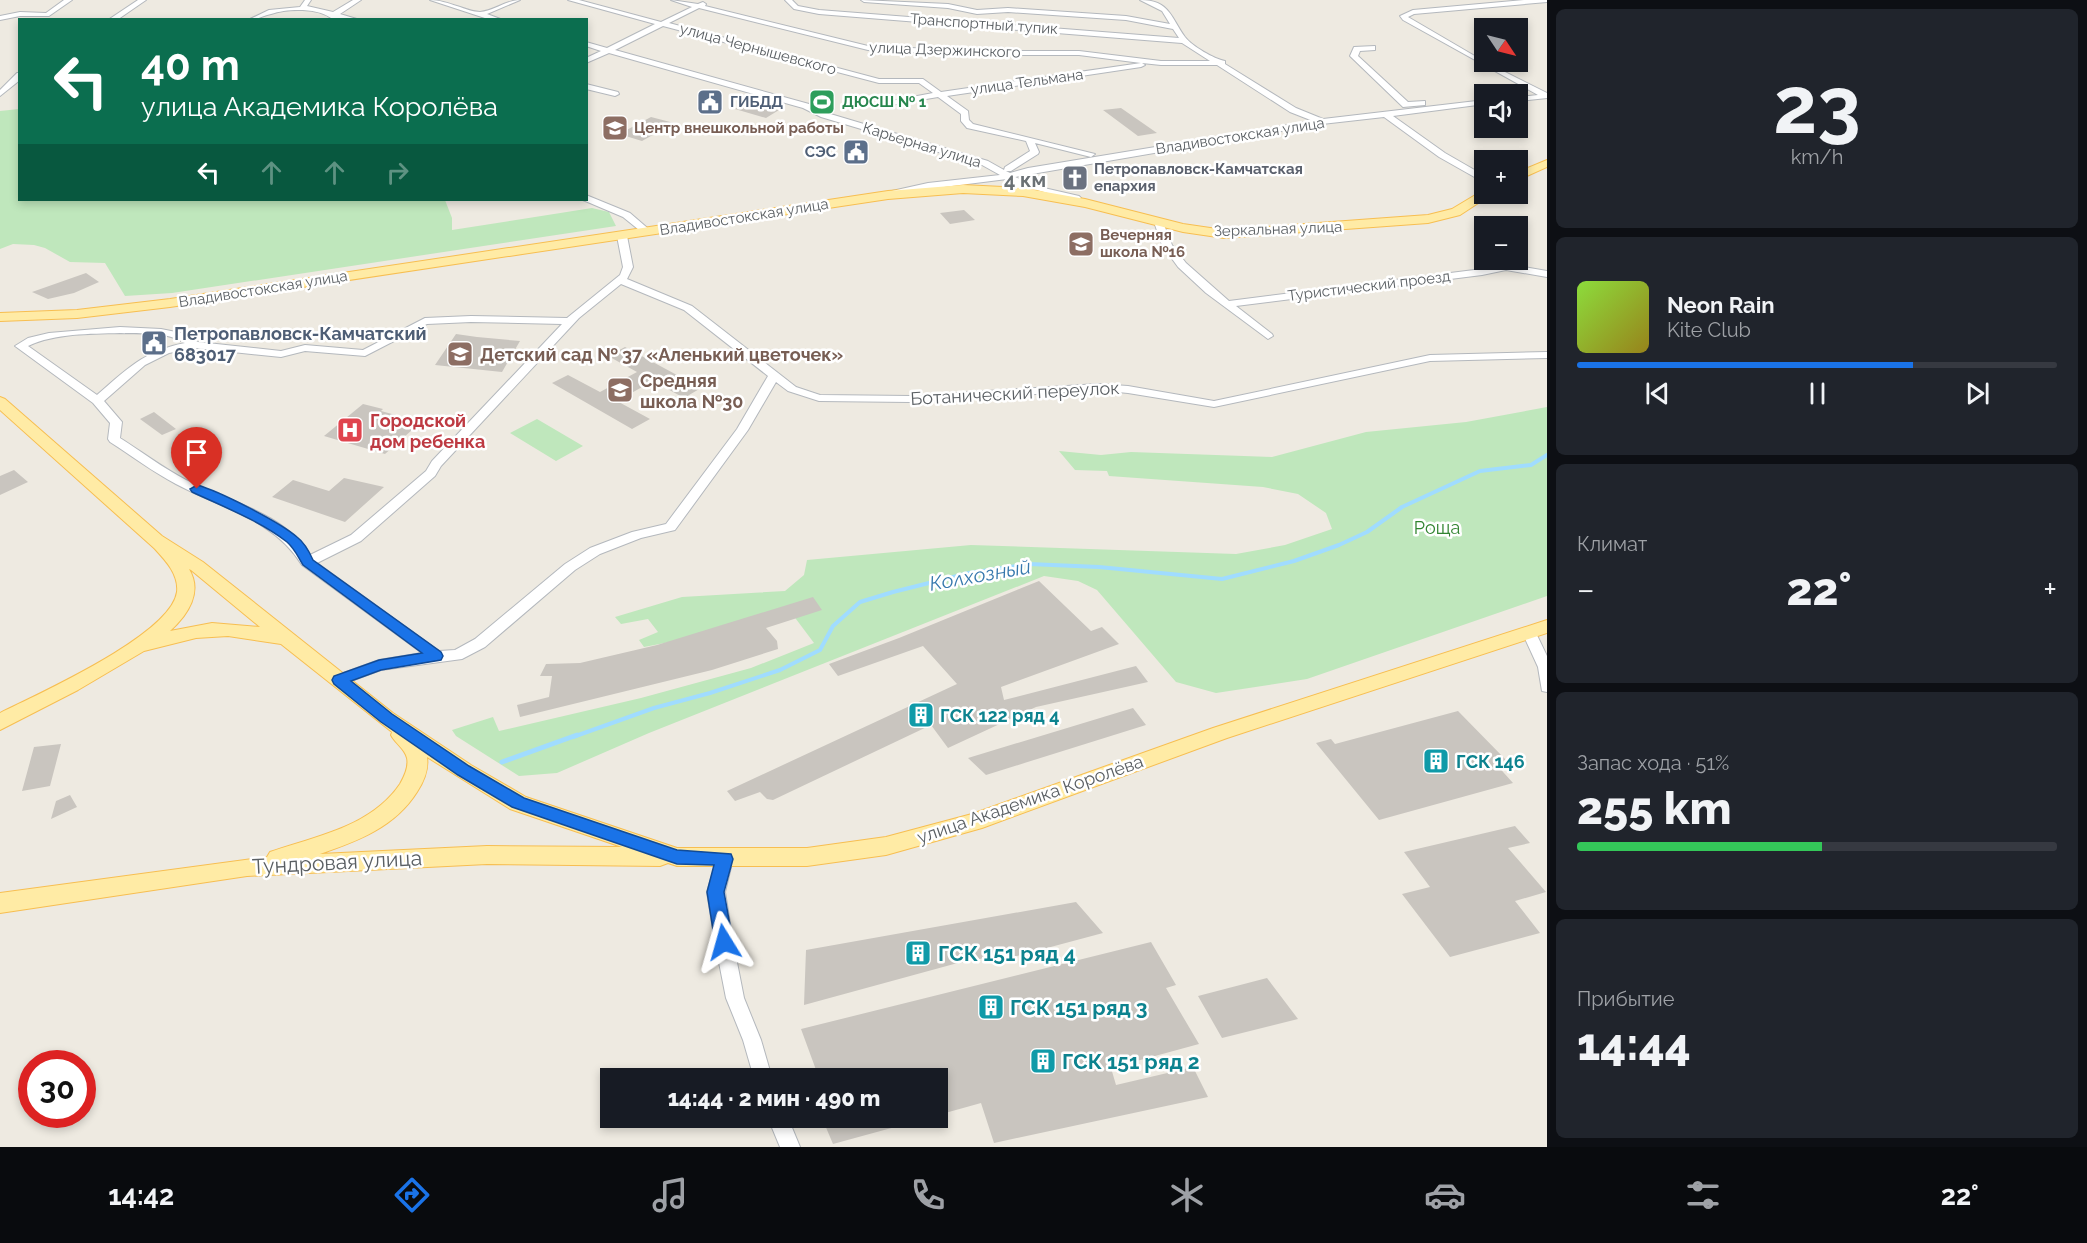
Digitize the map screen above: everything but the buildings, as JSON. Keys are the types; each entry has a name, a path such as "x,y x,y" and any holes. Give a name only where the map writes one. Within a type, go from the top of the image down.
{"main road":[{"path":"1528,172 1547,163"},
{"name":"Зеркальная улица","path":"888,195 963,189 1023,192 1109,209 1196,231 1232,234 1377,224 1443,216 1474,202"},
{"name":"Владивостокская улица","path":"0,317 85,313 170,303 888,195"},
{"path":"0,322 19,317"},
{"path":"0,402 157,540 182,572 187,584 182,606 171,620 129,652"},
{"name":"улица Академика Королёва","path":"157,540 197,566 386,718 464,771 518,803 677,857 724,859 807,857 886,846 963,825 1220,733 1538,629"},
{"path":"0,722 129,652 198,624 253,613"},
{"path":"160,640 218,627 256,631 288,641"},
{"path":"247,867 339,839 375,821 401,799 414,778 418,759 414,750 386,718"},
{"name":"Тундровая улица","path":"0,903 247,867 487,855 677,857"}],"street":[{"path":"0,18 20,14 47,15 69,0"},
{"path":"114,18 143,0"},
{"path":"327,18 358,0"},
{"path":"433,0 494,18"},
{"path":"472,18 517,0"},
{"name":"улица Чернышевского","path":"571,0 887,83 920,79 964,113 965,121 970,126 1091,154"},
{"name":"улица Дзержинского","path":"674,0 866,48 975,53 1079,53 1161,63 1222,63"},
{"path":"588,60 711,0"},
{"name":"Транспортный тупик","path":"788,0 796,8 819,12 1185,41"},
{"path":"864,0 948,6 977,12 1008,10 1126,18 1178,28"},
{"path":"1143,0 1157,4 1165,10 1185,41 1293,110 1322,122"},
{"path":"1546,96 1405,19 1404,16 1413,12 1547,0"},
{"path":"255,18 271,11 307,4 350,18"},
{"name":"Карьерная улица","path":"588,44 806,106 824,115 984,163 1041,190 1109,209"},
{"path":"1372,48 1357,49 1354,56 1406,105 1462,99 1474,101"},
{"name":"улица Тельмана","path":"894,103 941,94 1161,63"},
{"path":"0,94 18,77"},
{"path":"588,87 615,94"},
{"path":"1528,98 1546,96"},
{"name":"Владивостокская улица","path":"888,195 1322,122 1474,104"},
{"path":"1387,115 1442,155 1474,174"},
{"path":"1010,175 1091,154 1307,117"},
{"path":"1010,175 1035,152 1029,139"},
{"name":"Карьерная улица","path":"1010,175 1023,192"},
{"path":"588,199 620,211 634,219 647,232"},
{"path":"1159,222 1171,250 1182,265 1268,336"},
{"path":"307,562 356,538 431,472 570,321 620,280 628,267 622,236"},
{"name":"Туристический проезд","path":"1227,304 1482,272 1506,267 1547,273"},
{"name":"Ботанический переулок","path":"620,280 688,308 792,389 819,398 910,399 1128,387 1198,403 1214,404 1430,358 1547,355"},
{"path":"97,401 152,356 166,350 195,345 281,354 305,348 365,353 425,321 471,319 570,321"},
{"path":"195,345 174,334 123,329 69,333 38,339 21,346 97,401 116,422 114,439 179,481 292,539 302,550 307,562 436,656"},
{"path":"340,680 379,665 436,656 451,656 473,649 570,567 595,552 637,535 669,527 742,430 775,374"},
{"path":"1538,629 1547,687"},
{"path":"724,859 716,892 724,942 735,998 752,1040 760,1068"},
{"path":"782,1128 790,1147"}],"green space":[{"path":"18,109 18,201 445,201 452,218 452,230 592,208 609,212 616,226 172,293 125,296 105,263 70,262 45,248 34,245 13,244 0,249 0,111"},
{"name":"Роща","path":"1547,407 1547,596 1307,679 1216,693 1176,682 1097,590 1078,581 1044,576 649,733 557,773 519,776 456,736 452,730 493,717 499,731 641,698 751,668 814,643 787,607 675,641 644,647 639,640 658,632 648,619 621,624 615,617 682,597 785,591 804,575 807,560 971,545 1236,554 1285,545 1332,529 1326,513 1298,494 1263,487 1109,476 1107,471 1075,470 1059,451 1101,455 1131,452 1272,457 1366,432 1466,422"},
{"path":"537,419 583,446 556,461 510,433"}],"waterway":[{"name":"Колхозный","path":"573,737 654,708 710,693 780,670 820,650 833,626 860,602 893,592 969,573 1029,564 1099,567 1222,579 1294,561 1339,545 1367,532 1402,507 1480,471 1531,465 1547,455"},
{"name":"Колхозный","path":"502,762 577,735"}],"place":[{"name":"ГИБДД","path":"710,102"},
{"name":"ДЮСШ № 1","path":"822,102"},
{"name":"Центр внешкольной работы","path":"615,128"},
{"name":"СЭС","path":"856,152"},
{"name":"Петропавловск-Камчатская епархия","path":"1075,178"},
{"name":"Вечерняя школа №16","path":"1081,244"},
{"name":"Петропавловск-Камчатский 683017","path":"154,343"},
{"name":"Детский сад № 37 «Аленький цветочек»","path":"460,354"},
{"name":"Средняя школа №30","path":"620,390"},
{"name":"Городской дом ребенка","path":"350,430"},
{"name":"ГСК 122 ряд 4","path":"921,715"},
{"name":"ГСК 146","path":"1436,761"},
{"name":"ГСК 151 ряд 4","path":"918,953"},
{"name":"ГСК 151 ряд 3","path":"991,1007"},
{"name":"ГСК 151 ряд 2","path":"1043,1061"}],"district":[{"name":"4 км","path":"1025,180"}],"route":[{"path":"197,489 272,526 292,539 302,550 307,562 436,656 379,665 340,680 386,718 464,771 518,803 677,857 724,859 716,892 724,942"}]}
